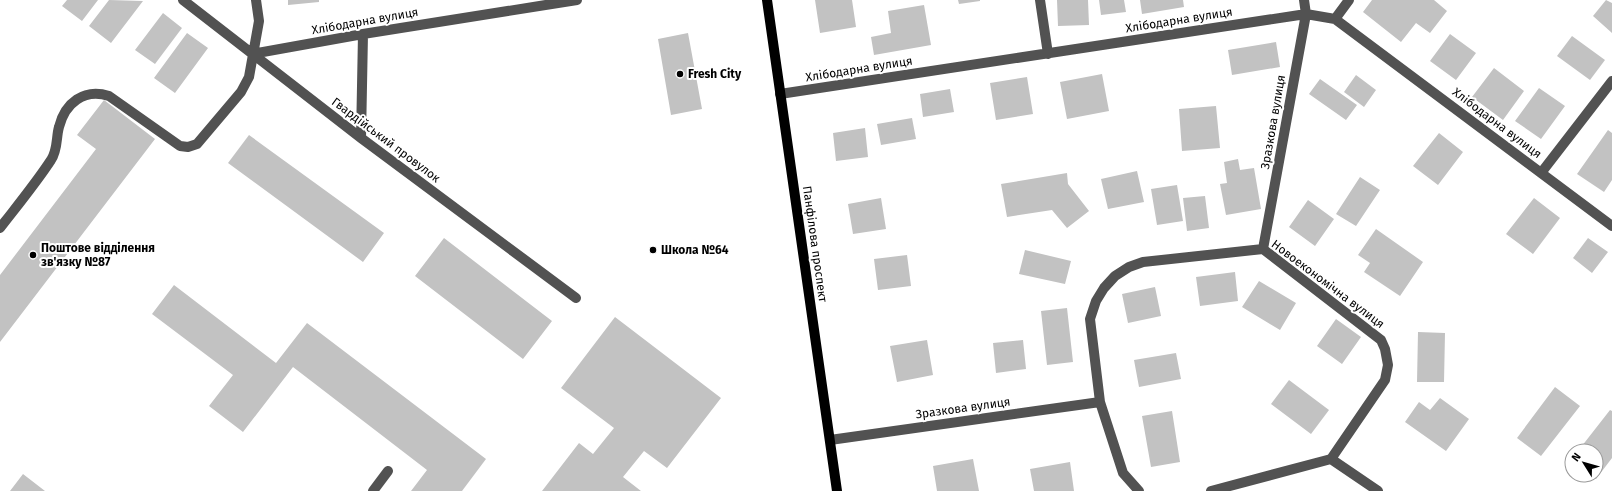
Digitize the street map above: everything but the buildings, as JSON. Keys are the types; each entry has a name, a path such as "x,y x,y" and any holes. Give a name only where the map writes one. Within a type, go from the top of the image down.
{"main road":[{"name":"Панфілова проспект","path":"767,0 837,491"}],"street":[{"name":"Гвардійський провулок","path":"183,0 361,138 576,298"},
{"path":"0,228 53,158 58,128 64,112 74,101 85,95 98,93 109,96 180,146 188,147 197,144 241,92 249,77 259,21 256,0"},
{"name":"Хлібодарна вулиця","path":"252,54 363,34 577,0"},
{"path":"1040,0 1048,54"},
{"name":"Зразкова вулиця","path":"1263,249 1306,14 1304,0"},
{"path":"1335,19 1350,0"},
{"name":"Хлібодарна вулиця","path":"780,94 1306,14 1335,19 1612,226"},
{"path":"361,138 363,34"},
{"path":"1541,173 1612,81"},
{"name":"Новоекономічна вулиця","path":"1139,491 1123,473 1100,402 1090,319 1096,301 1104,288 1115,276 1129,267 1143,262 1263,249 1381,340 1385,349 1388,365 1385,380 1331,459"},
{"name":"Зразкова вулиця","path":"830,440 1100,402"},
{"path":"1211,491 1331,459 1378,491"},
{"path":"373,491 388,471"}],"place":[{"name":"Fresh City","path":"680,74"},
{"name":"Школа №64","path":"653,250"},
{"name":"Поштове відділення зв'язку №87","path":"33,255"}]}
